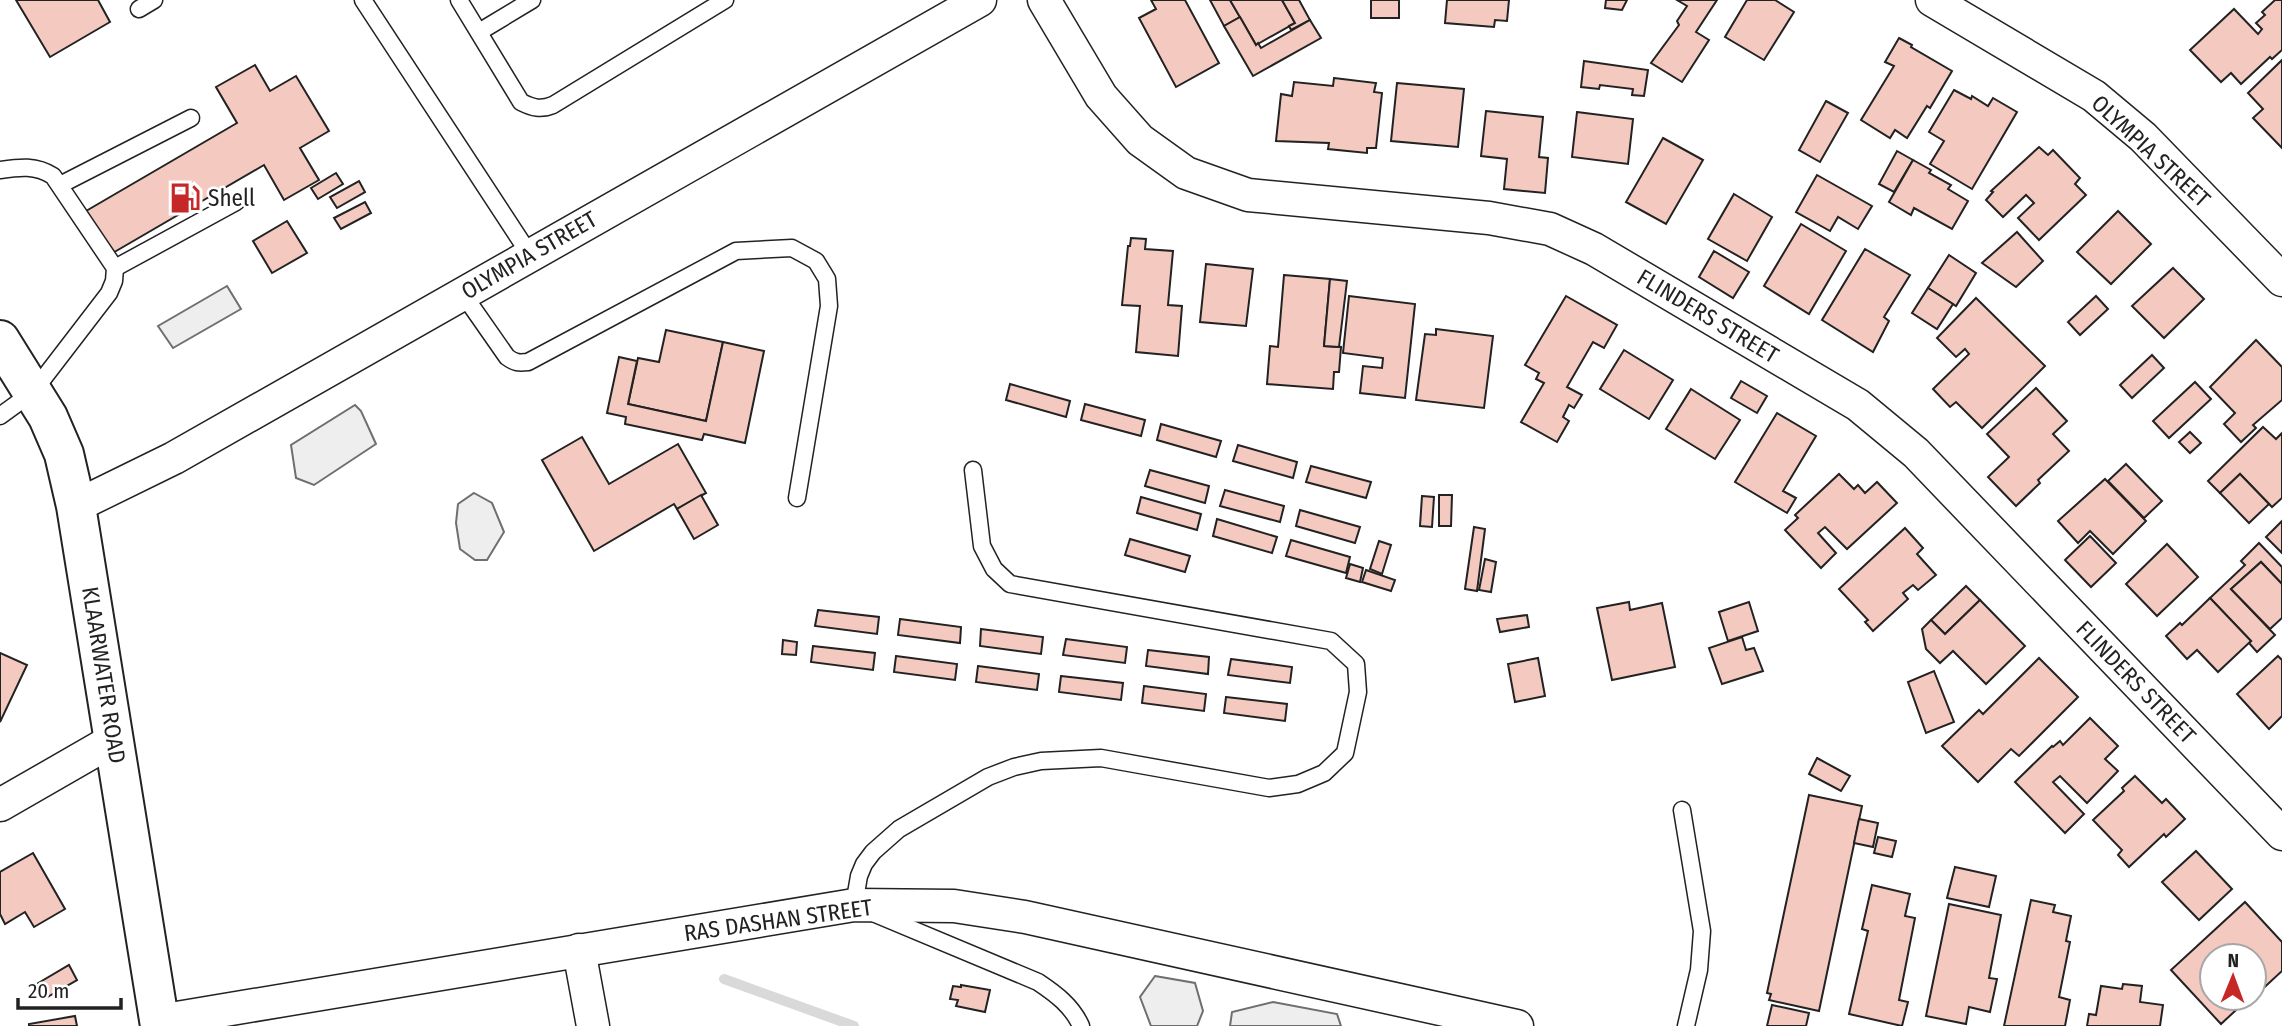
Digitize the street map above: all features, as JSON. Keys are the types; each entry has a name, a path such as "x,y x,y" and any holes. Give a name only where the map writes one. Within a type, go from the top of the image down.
{"street":[{"name":"OLYMPIA STREET","path":"76,506 174,458 980,0"},
{"name":"FLINDERS STREET","path":"1044,0 1101,96 1140,139 1186,173 1248,195 1489,218 1550,229 1594,249 1858,405 1916,453 2282,834"},
{"name":"OLYMPIA STREET","path":"1932,0 2094,96 2143,138 2282,280"},
{"name":"KLAARWATER ROAD","path":"0,340 48,417 64,454 76,506 160,1023"},
{"path":"0,805 115,739"},
{"name":"RAS DASHAN STREET","path":"160,1023 854,905 954,906 1025,917 1517,1026"},
{"path":"579,950 593,1026"}],"lane":[{"path":"139,9 154,0"},
{"path":"363,0 530,254"},
{"path":"459,0 521,102 533,108 546,108 719,2"},
{"path":"479,32 532,0"},
{"path":"60,185 191,118"},
{"path":"0,170 19,167 42,169 60,185 115,268 109,293 33,392 0,416"},
{"path":"115,268 236,202"},
{"path":"463,294 507,357 514,363 520,363 528,362 736,251 792,248 816,261 827,279 830,306 797,498"},
{"path":"973,470 982,546 994,569 1010,584 1331,641 1356,664 1359,692 1345,753 1324,773 1298,784 1269,788 1101,758 1041,761 1014,766 988,777 899,828 873,852 859,876 854,905 1038,982 1072,1010 1081,1026"},
{"path":"1682,810 1702,931 1699,970 1686,1026"}],"shaded area":[{"path":"227,286 241,309 173,348 158,326"},
{"path":"355,405 361,411 376,444 314,485 296,478 291,445"},
{"path":"474,493 492,503 504,532 487,560 475,560 460,549 456,523 458,504"},
{"path":"1155,976 1195,983 1203,1011 1197,1026 1151,1026 1140,997"},
{"path":"1273,1002 1337,1014 1341,1026 1230,1026 1232,1012"}],"building":[{"path":"16,0 98,0 110,22 50,57"},
{"path":"1151,0 1185,0 1219,63 1176,87 1139,18 1156,9"},
{"path":"1210,0 1230,0 1240,17 1224,26"},
{"path":"1230,0 1282,0 1295,23 1256,45"},
{"path":"1282,0 1299,0 1310,20 1291,30 1289,26 1295,23"},
{"path":"1371,0 1399,0 1399,18 1371,18"},
{"path":"1447,0 1509,0 1507,21 1495,20 1494,27 1445,23"},
{"path":"1606,0 1627,0 1622,10 1605,8"},
{"path":"1677,0 1717,0 1696,32 1709,40 1682,82 1651,63 1679,25 1677,21 1687,6"},
{"path":"1747,0 1775,0 1794,12 1764,60 1725,37"},
{"path":"2275,0 2282,0 2282,50 2272,59 2270,57 2241,84 2231,73 2221,82 2190,50 2234,9 2258,34 2262,29 2256,23 2265,15 2262,12"},
{"path":"1240,17 1256,45 1258,43 1261,48 1310,20 1321,38 1253,76 1224,26"},
{"path":"1899,38 1952,71 1930,108 1927,106 1907,138 1895,130 1890,138 1861,120 1894,66 1885,62"},
{"path":"2282,60 2282,148 2253,118 2263,109 2248,93"},
{"path":"1584,61 1648,70 1644,96 1632,95 1633,89 1600,85 1599,89 1581,87"},
{"path":"255,65 270,91 296,76 329,131 300,148 319,180 284,200 264,165 111,254 86,211 237,123 216,87"},
{"path":"1334,78 1376,83 1374,92 1382,93 1376,148 1367,148 1367,153 1328,149 1329,143 1276,141 1281,94 1292,96 1294,82 1333,86"},
{"path":"1397,83 1464,89 1458,147 1391,141"},
{"path":"1954,90 1971,99 1972,96 1988,106 1993,98 2017,112 1972,189 1930,164 1944,141 1929,132"},
{"path":"1826,101 1848,113 1820,162 1799,150"},
{"path":"1486,111 1543,117 1539,157 1548,158 1545,193 1504,189 1507,159 1481,156"},
{"path":"1577,112 1633,119 1628,164 1572,157"},
{"path":"1663,138 1703,160 1666,224 1626,202"},
{"path":"2039,147 2048,155 2053,150 2080,178 2075,184 2086,195 2039,240 2018,218 2034,203 2026,195 2003,217 1986,200 1993,192 1991,191"},
{"path":"1897,151 1913,160 1894,192 1879,184"},
{"path":"1913,160 1931,170 1929,173 1951,185 1948,189 1968,201 1952,229 1914,208 1911,215 1889,202"},
{"path":"336,173 343,184 318,199 311,188"},
{"path":"1817,175 1872,206 1858,229 1838,217 1830,231 1796,212"},
{"path":"359,181 365,192 337,208 330,197"},
{"path":"1734,194 1772,217 1747,261 1708,239"},
{"path":"365,202 371,213 341,229 334,218"},
{"path":"2118,211 2151,244 2111,284 2077,252"},
{"path":"287,221 307,253 272,273 253,241"},
{"path":"1801,224 1846,251 1809,314 1764,286"},
{"path":"2017,232 2043,261 2016,287 1982,263"},
{"path":"1131,238 1146,239 1145,249 1173,251 1168,305 1182,306 1178,356 1136,352 1140,306 1122,305"},
{"path":"1865,249 1910,275 1884,317 1889,321 1873,352 1822,320"},
{"path":"1714,251 1749,272 1733,298 1699,277"},
{"path":"1949,255 1976,273 1956,306 1928,288"},
{"path":"1206,264 1253,269 1246,326 1200,322"},
{"path":"2173,268 2204,299 2164,338 2132,306"},
{"path":"1284,275 1330,279 1324,346 1341,347 1339,372 1334,372 1333,389 1267,384 1270,346 1278,347"},
{"path":"1330,279 1347,281 1339,347 1324,346"},
{"path":"1928,288 1953,304 1937,329 1912,313"},
{"path":"1349,296 1415,304 1405,398 1360,393 1363,366 1382,368 1383,358 1343,353"},
{"path":"1566,296 1617,325 1604,348 1593,342 1567,387 1582,395 1574,408 1569,405 1563,417 1569,421 1557,442 1521,422 1544,383 1536,379 1539,373 1525,365"},
{"path":"2096,296 2108,309 2080,335 2068,322"},
{"path":"1976,298 2045,366 1982,428 1956,402 1950,407 1933,389 1969,354 1965,349 1956,357 1937,338"},
{"path":"1436,329 1493,336 1484,408 1416,400 1425,334 1436,335"},
{"path":"666,330 723,342 706,421 628,404 638,358 659,362"},
{"path":"2256,340 2282,367 2282,400 2253,425 2256,428 2241,442 2224,424 2235,413 2210,387"},
{"path":"723,342 764,351 745,443 704,434 702,440 625,424 626,417 607,413 619,357 637,361 628,404 706,421"},
{"path":"1624,350 1673,380 1649,419 1600,389"},
{"path":"2152,355 2164,368 2132,398 2120,385"},
{"path":"1741,381 1767,396 1757,413 1731,398"},
{"path":"2195,382 2211,399 2169,438 2153,421"},
{"path":"1010,384 1070,401 1066,417 1006,400"},
{"path":"2036,388 2067,421 2053,434 2069,451 2038,480 2040,483 2016,506 1988,477 2009,457 1987,434"},
{"path":"1691,389 1740,420 1715,459 1666,429"},
{"path":"1085,404 1145,420 1141,436 1081,420"},
{"path":"1777,413 1816,436 1783,491 1796,498 1787,513 1735,482"},
{"path":"1161,424 1221,441 1216,457 1157,440"},
{"path":"2263,427 2276,439 2282,433 2282,498 2272,507 2240,474 2220,493 2208,481"},
{"path":"2190,432 2201,443 2190,453 2179,442"},
{"path":"582,437 609,484 678,444 706,493 677,509 674,504 594,551 542,460"},
{"path":"1238,445 1297,462 1293,478 1233,461"},
{"path":"2126,464 2162,501 2144,518 2108,481"},
{"path":"1311,466 1371,482 1366,498 1306,482"},
{"path":"1150,470 1209,486 1205,503 1145,486"},
{"path":"1839,474 1854,489 1858,485 1865,493 1877,482 1897,503 1847,549 1825,527 1818,533 1836,553 1821,568 1785,530 1798,518 1795,515"},
{"path":"2240,474 2269,504 2249,523 2220,493"},
{"path":"2105,479 2146,521 2113,554 2090,531 2078,543 2058,521"},
{"path":"1225,490 1284,506 1280,522 1220,506"},
{"path":"701,495 718,525 694,539 677,509"},
{"path":"1439,495 1452,495 1451,526 1439,526"},
{"path":"1422,496 1434,497 1432,527 1420,526"},
{"path":"1141,497 1201,514 1197,530 1137,513"},
{"path":"1300,510 1360,527 1355,543 1296,526"},
{"path":"1217,519 1277,537 1272,553 1213,536"},
{"path":"2282,521 2282,553 2266,537"},
{"path":"1474,527 1485,529 1477,591 1465,589"},
{"path":"1905,528 1923,548 1917,554 1936,575 1918,590 1913,585 1903,593 1908,599 1873,631 1865,622 1868,620 1839,589"},
{"path":"2090,536 2116,563 2091,587 2065,560"},
{"path":"1130,539 1190,556 1185,572 1125,555"},
{"path":"1291,540 1350,557 1346,573 1286,556"},
{"path":"1379,541 1391,545 1382,574 1370,569"},
{"path":"2259,543 2282,567 2282,584 2261,562 2231,589 2275,635 2257,652 2249,643 2251,641 2210,598 2245,565 2241,561"},
{"path":"2167,544 2198,577 2157,616 2126,584"},
{"path":"1485,559 1496,562 1491,592 1479,590"},
{"path":"2261,562 2282,584 2282,618 2270,629 2231,589"},
{"path":"1350,564 1363,568 1360,582 1346,578"},
{"path":"1366,570 1395,580 1391,591 1362,582"},
{"path":"1966,586 1980,600 1945,634 1931,620"},
{"path":"2210,598 2251,641 2218,672 2197,650 2187,659 2166,636 2180,623 2182,625"},
{"path":"1980,600 2025,646 1986,684 1953,651 1940,663 1926,649 1922,629 1931,620 1945,634"},
{"path":"1629,602 1630,610 1662,603 1675,667 1612,680 1597,608"},
{"path":"1749,602 1758,631 1728,641 1719,612"},
{"path":"818,610 879,617 877,634 815,626"},
{"path":"1527,615 1529,627 1500,632 1497,619"},
{"path":"900,619 961,627 960,643 898,635"},
{"path":"981,629 1043,637 1041,654 980,646"},
{"path":"1742,637 1746,650 1754,648 1763,671 1722,684 1709,648"},
{"path":"1066,639 1127,647 1125,663 1063,655"},
{"path":"783,640 797,642 796,655 782,654"},
{"path":"813,646 875,653 873,670 811,662"},
{"path":"1148,650 1209,657 1208,674 1146,666"},
{"path":"0,653 27,665 0,722"},
{"path":"896,656 957,664 955,680 894,672"},
{"path":"2278,656 2282,660 2282,716 2269,729 2237,694"},
{"path":"1538,658 1545,696 1515,702 1508,664"},
{"path":"2039,658 2078,697 2019,756 2011,749 1978,782 1942,746 1979,710 1983,714"},
{"path":"1231,659 1292,667 1290,683 1228,675"},
{"path":"978,666 1039,674 1037,690 976,682"},
{"path":"1934,671 1954,722 1926,733 1908,682"},
{"path":"1061,676 1123,683 1121,700 1059,692"},
{"path":"1144,686 1206,694 1204,711 1142,703"},
{"path":"1226,697 1287,704 1285,721 1224,713"},
{"path":"2090,718 2118,746 2105,759 2118,771 2087,803 2060,776 2053,782 2084,814 2065,833 2015,782 2052,746 2060,741 2063,745"},
{"path":"1817,758 1850,776 1841,791 1809,774"},
{"path":"2135,776 2162,803 2166,799 2185,819 2166,837 2164,834 2129,867 2118,855 2122,850 2093,820 2124,791 2122,788"},
{"path":"1809,795 1862,806 1819,1011 1769,1000 1771,994 1767,993"},
{"path":"1859,819 1878,823 1873,847 1854,843"},
{"path":"1878,837 1896,841 1892,857 1874,853"},
{"path":"2196,851 2232,889 2199,920 2162,882"},
{"path":"33,853 65,909 34,927 25,912 5,924 0,914 0,872"},
{"path":"1955,867 1996,876 1989,907 1947,898"},
{"path":"1872,885 1910,894 1905,916 1915,918 1899,1000 1908,1002 1902,1026 1849,1014 1868,931 1862,929"},
{"path":"2031,900 2055,905 2053,912 2071,916 2066,941 2070,942 2059,997 2070,1000 2065,1026 2004,1026"},
{"path":"2245,902 2282,942 2282,971 2268,984 2268,942 2201,942"},
{"path":"1949,904 2001,915 1989,978 1997,979 1990,1012 1969,1007 1966,1024 1926,1016"},
{"path":"2198,945 2198,999 2171,970"},
{"path":"69,965 77,980 44,999 35,985"},
{"path":"2123,984 2142,986 2140,1002 2163,1005 2160,1026 2087,1026 2089,1014 2096,1015 2101,986 2122,989"},
{"path":"953,986 990,990 985,1012 956,1006 958,1000 950,999"},
{"path":"1772,1005 1809,1013 1806,1026 1767,1026"},
{"path":"2210,1012 2234,1012 2221,1024"},
{"path":"75,1016 77,1026 29,1026 29,1024"}],"waterway":[{"path":"724,979 854,1026"}],"place":[{"name":"Shell","path":"185,198"}]}
